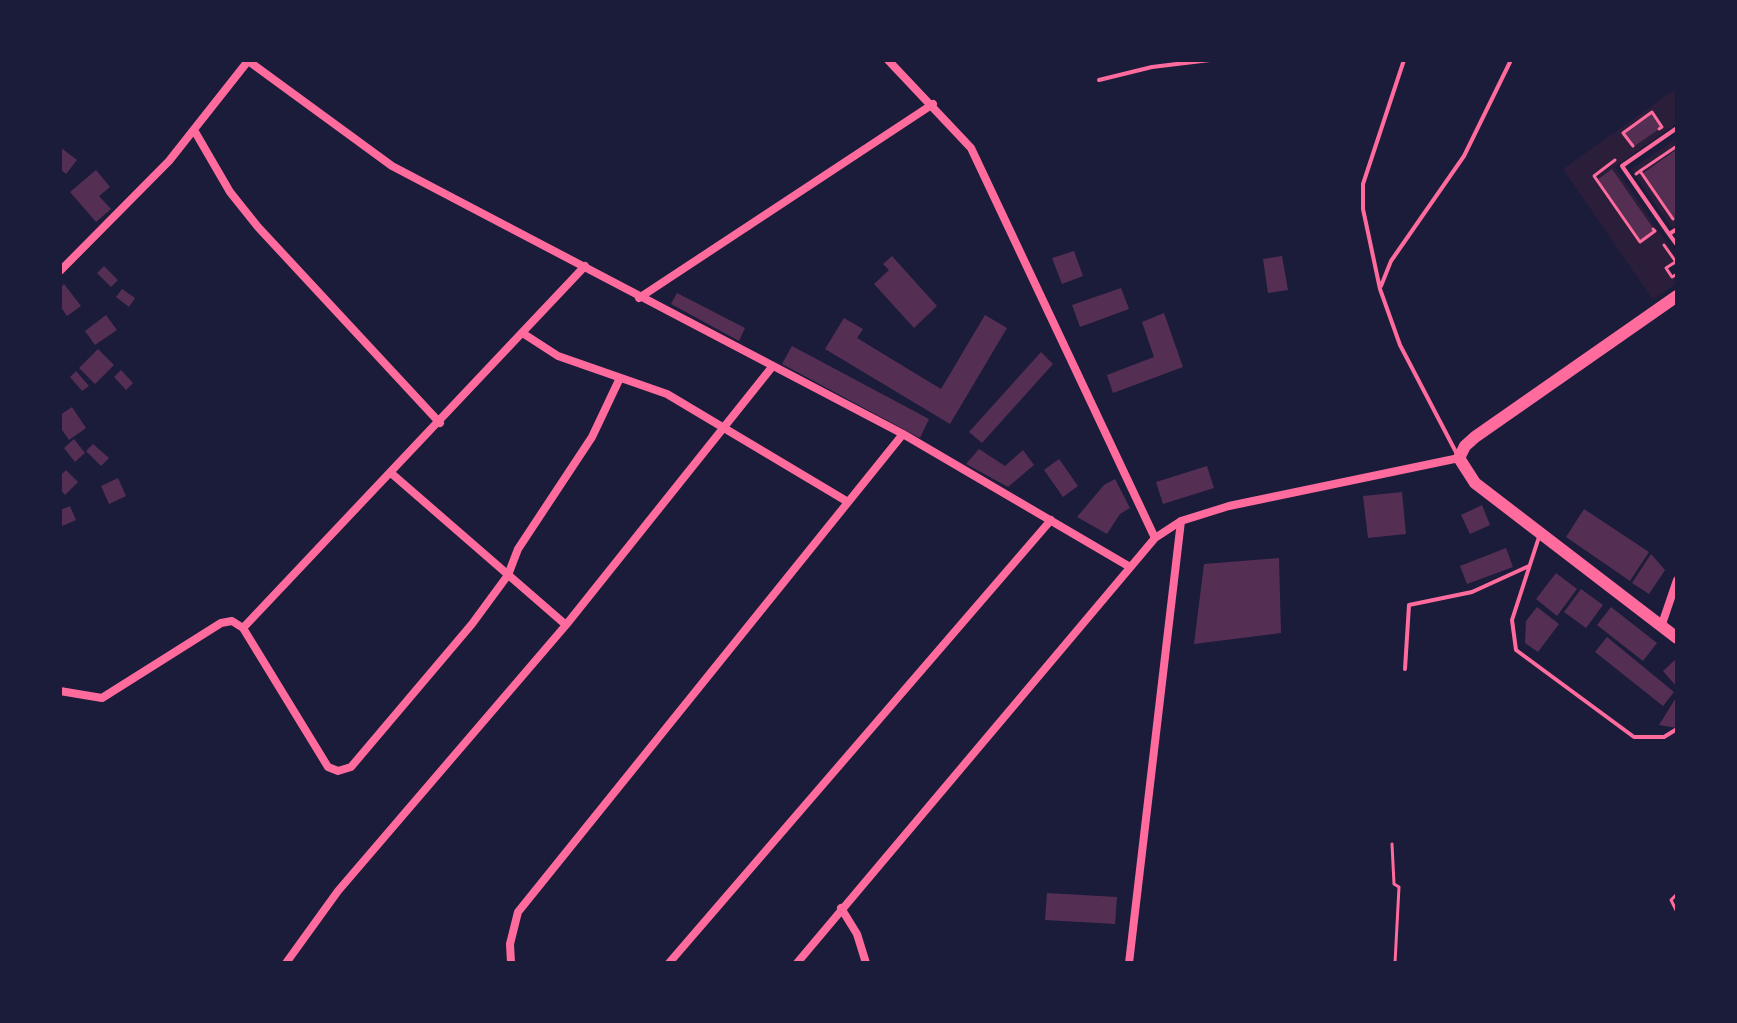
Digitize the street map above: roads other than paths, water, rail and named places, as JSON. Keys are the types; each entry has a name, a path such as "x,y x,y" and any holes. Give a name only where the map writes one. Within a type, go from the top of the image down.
{"main road":[{"path":"1677,296 1475,437 1465,446 1459,458 1475,483 1677,638"}],"street":[{"path":"888,60 933,104 971,148 1155,538"},
{"path":"60,271 169,161 247,61 392,166 903,434 1130,567"},
{"path":"639,298 933,104"},
{"path":"194,130 230,192 258,227 440,423"},
{"path":"243,628 440,423 585,266"},
{"path":"524,334 558,356 619,380 667,394 848,502"},
{"path":"286,963 369,853 566,625 772,367"},
{"path":"60,691 102,698 221,623 232,621 243,628 328,767 338,771 351,767 508,575 518,549 592,437 619,380"},
{"path":"511,963 510,944 518,912 903,434"},
{"path":"797,963 1155,538 1181,521 1229,506 1459,458"},
{"path":"391,473 566,625"},
{"path":"669,963 1051,520"},
{"path":"1129,963 1181,521"},
{"path":"1661,627 1677,580"},
{"path":"841,908 857,934 866,963"}],"lane":[{"path":"1099,80 1152,67 1210,60"},
{"path":"1404,60 1363,184 1363,209 1380,289 1400,345 1459,458"},
{"path":"1380,289 1391,261 1464,156 1511,60"},
{"path":"1677,128 1622,166 1677,245"},
{"path":"1669,234 1677,229"},
{"path":"1539,534 1512,620 1516,650 1634,737 1664,737 1677,729"},
{"path":"1405,669 1409,605 1472,592 1529,566"}]}
